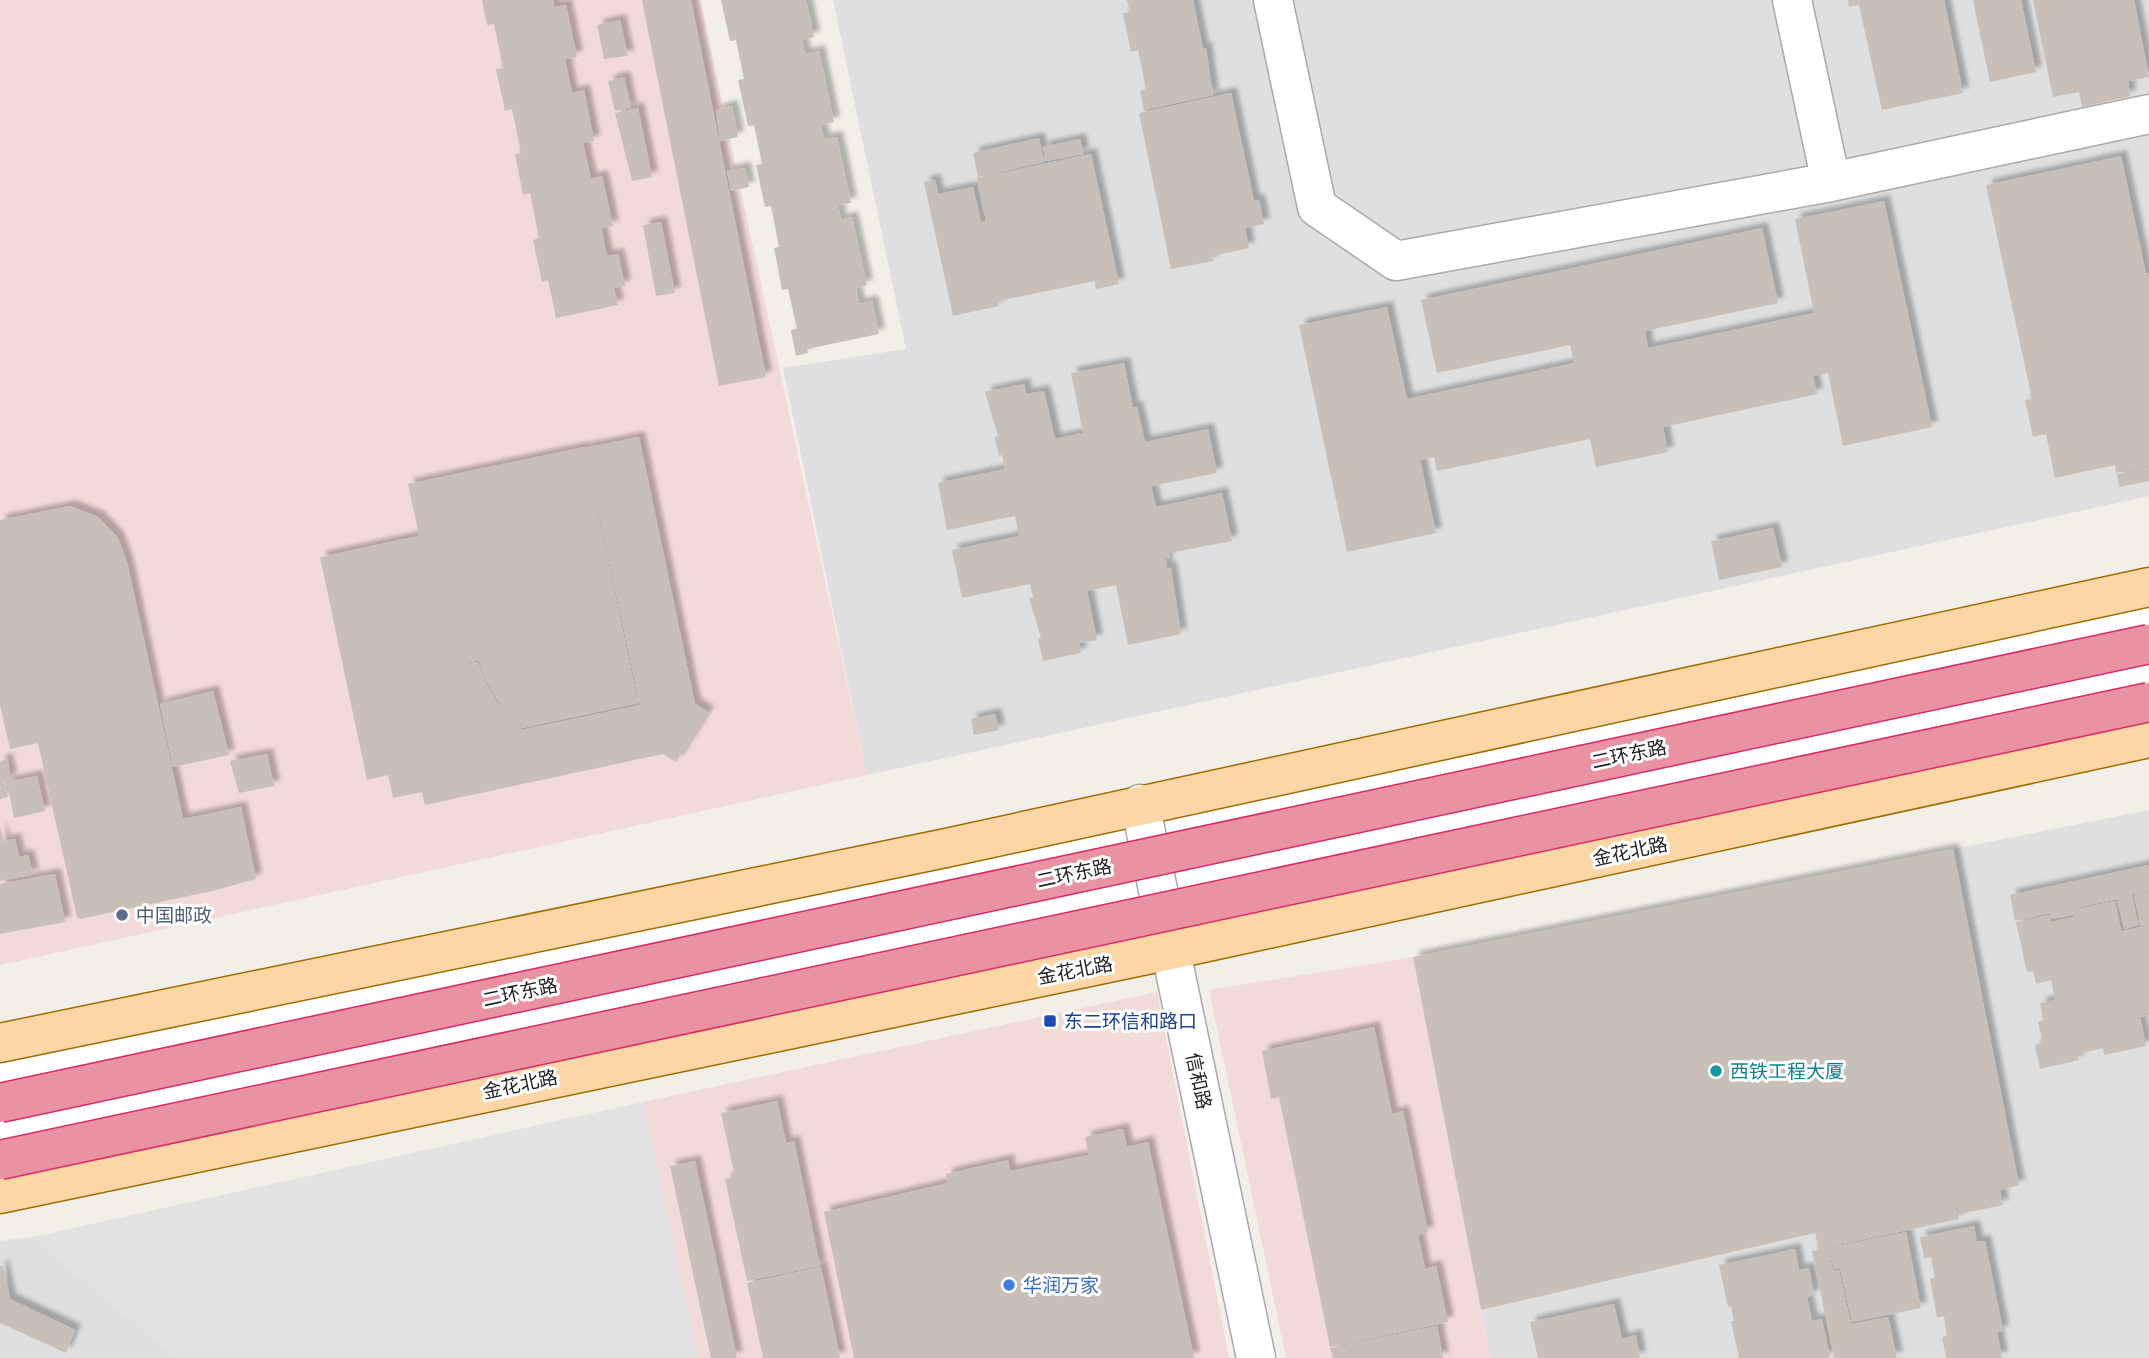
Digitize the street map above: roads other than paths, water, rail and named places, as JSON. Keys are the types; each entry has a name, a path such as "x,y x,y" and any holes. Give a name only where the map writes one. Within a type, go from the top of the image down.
{"highway":[{"name":"二环东路","path":"0,1103 2149,644"},
{"path":"0,1160 2149,702"}],"main road":[{"path":"0,1043 932,851 2149,587"},
{"name":"金花北路","path":"0,1194 1171,950 2149,738"}],"street":[{"path":"1273,0 1317,207 1396,261 1831,182 2149,114"},
{"path":"1792,0 1831,182"},
{"name":"信和路","path":"1140,804 1256,1358"}],"place":[{"name":"中国邮政","path":"122,915"},
{"name":"东二环信和路口","path":"1050,1021"},
{"name":"西铁工程大厦","path":"1716,1071"},
{"name":"华润万家","path":"1009,1285"}]}
